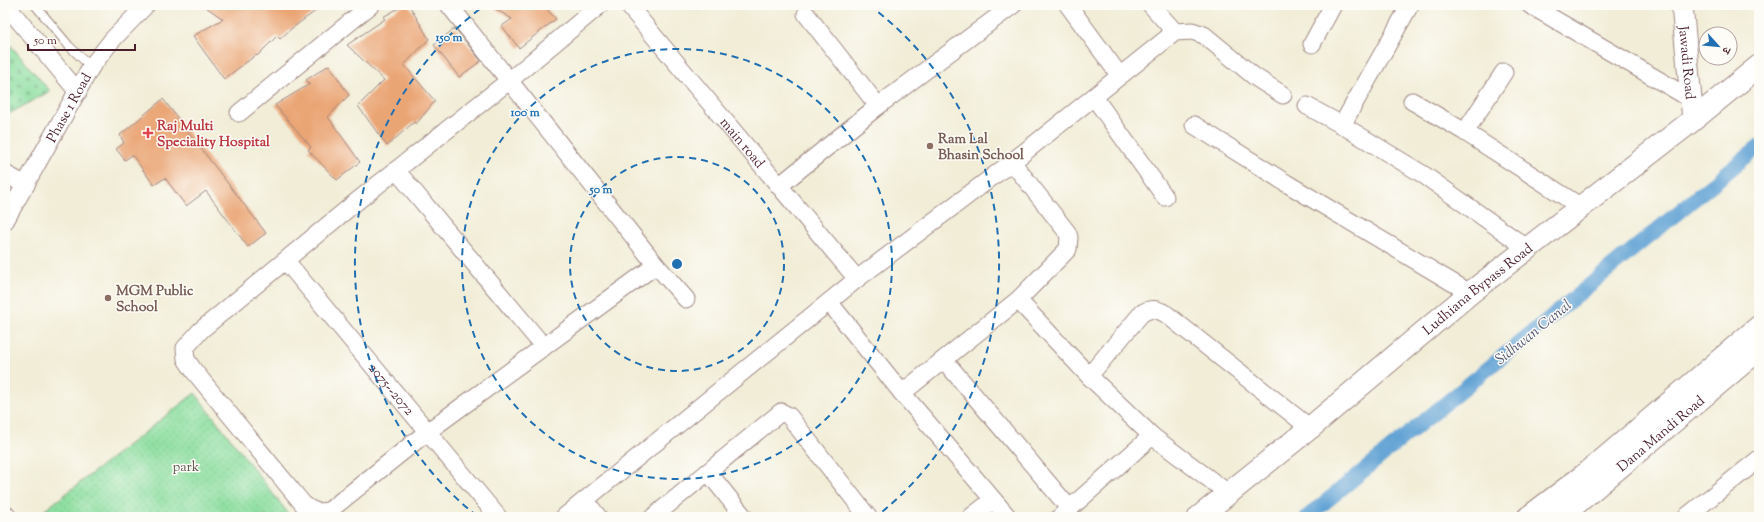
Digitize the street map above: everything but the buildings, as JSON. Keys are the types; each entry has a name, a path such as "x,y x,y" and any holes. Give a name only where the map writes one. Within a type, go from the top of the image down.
{"highway":[{"name":"Ludhiana Bypass Road","path":"1199,517 1310,428 1470,293 1582,207 1692,110 1759,66"},
{"name":"Ludhiana Bypass Road","path":"1222,517 1322,437 1479,305 1759,85"}],"street":[{"path":"6,5 78,92"},
{"name":"Phase 1 Road","path":"5,221 91,68 112,40 146,5"},
{"path":"239,113 371,5"},
{"path":"449,5 656,265 686,299"},
{"path":"600,5 510,80 396,170 201,330 185,348 186,359 194,371 298,498 309,510 324,513 330,510 427,432 656,265"},
{"name":"main road","path":"628,5 857,279"},
{"path":"779,186 878,106 1013,5"},
{"path":"1068,5 1120,76"},
{"path":"1152,5 1176,32"},
{"path":"1312,44 1333,5"},
{"path":"1342,125 1410,5"},
{"path":"1530,5 1692,110"},
{"name":"Jawadi Road","path":"1682,5 1692,110"},
{"path":"808,8 878,106"},
{"path":"564,517 857,279 1012,162 1176,32 1192,31 1204,35 1255,77 1283,95"},
{"path":"1465,132 1504,72"},
{"path":"1094,96 1166,197"},
{"path":"1412,101 1465,132 1582,207"},
{"path":"1307,106 1342,125 1424,175 1527,248"},
{"path":"1194,125 1286,183 1470,293"},
{"path":"902,393 1018,300 1065,254 1069,244 1069,237 1012,162"},
{"path":"396,170 544,347"},
{"path":"5,174 26,185"},
{"name":"2075--2072","path":"286,261 498,517"},
{"path":"1018,300 1089,376 1152,436 1228,494"},
{"path":"829,302 902,393 1008,517"},
{"path":"1089,376 1141,314 1145,311 1153,309 1166,314 1310,428"},
{"path":"1528,517 1590,470 1759,326"},
{"name":"Dana Mandi Road","path":"1561,517 1759,350"},
{"path":"944,360 1065,513 1152,436"},
{"path":"653,517 781,412 785,413 868,517"},
{"path":"1686,517 1759,459"},
{"path":"708,472 744,517"},
{"path":"585,500 598,517"},
{"path":"971,517 993,500"},
{"path":"5,514 8,517"}],"lane":[{"path":"35,5 69,46 91,68"}],"green space":[{"path":"5,39 50,91 5,116"},
{"name":"park","path":"195,393 291,517 36,517"}],"waterway":[{"name":"Sidhwan Canal","path":"1307,517 1759,146"}],"place":[{"name":"Raj Multi Speciality Hospital","path":"148,133"},
{"name":"Ram Lal Bhasin School","path":"930,146"},
{"name":"MGM Public School","path":"108,298"}]}
